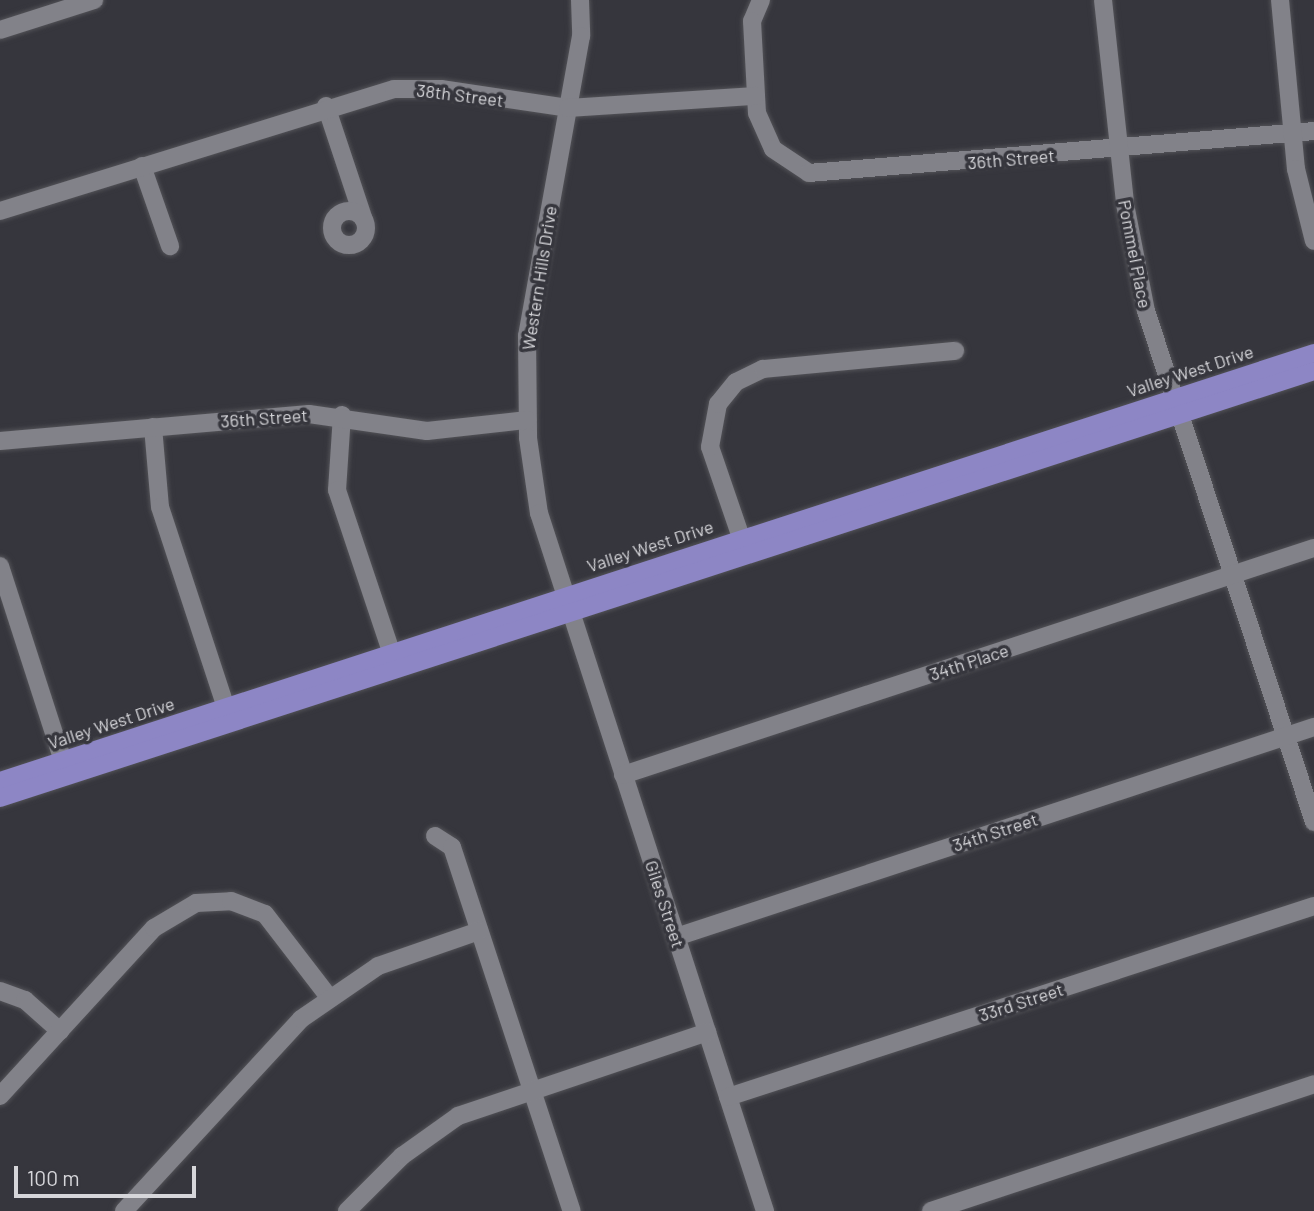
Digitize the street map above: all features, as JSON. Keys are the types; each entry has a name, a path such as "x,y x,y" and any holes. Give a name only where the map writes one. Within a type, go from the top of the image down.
{"main road":[{"name":"Valley West Drive","path":"0,781 65,768 568,605 1178,406 1314,353"},
{"name":"Valley West Drive","path":"1178,406 1314,371"},
{"name":"Valley West Drive","path":"0,798 65,768"}],"street":[{"path":"0,30 94,0"},
{"name":"Western Hills Drive","path":"568,605 539,513 527,420 527,336 581,36 580,0"},
{"path":"756,96 752,21 761,0"},
{"name":"Pommel Place","path":"1103,0 1118,150 1146,311 1314,822"},
{"path":"1280,0 1293,133 1304,210 1314,241"},
{"name":"38th Street","path":"0,211 326,106 417,88 568,108 756,96"},
{"name":"36th Street","path":"756,96 772,149 795,168 824,176 1314,131"},
{"path":"326,106 364,220"},
{"path":"142,166 170,246"},
{"path":"744,547 710,440 718,404 736,382 762,369 955,351"},
{"path":"342,415 337,490 395,661"},
{"name":"36th Street","path":"0,441 153,427 342,415 427,431 527,420"},
{"path":"153,427 160,507 228,715"},
{"name":"34th Place","path":"623,775 1314,548"},
{"path":"0,566 65,768"},
{"name":"Giles Street","path":"568,605 765,1211"},
{"name":"34th Street","path":"676,937 1314,727"},
{"path":"435,836 452,847 572,1211"},
{"path":"0,1096 164,919 214,900 265,914 329,996"},
{"name":"33rd Street","path":"728,1097 1314,906"},
{"path":"124,1211 301,1019 329,996 378,966 479,931"},
{"path":"0,991 25,1000 60,1031"},
{"path":"347,1211 435,1130 484,1105 707,1032"},
{"path":"931,1211 1314,1084"}]}
